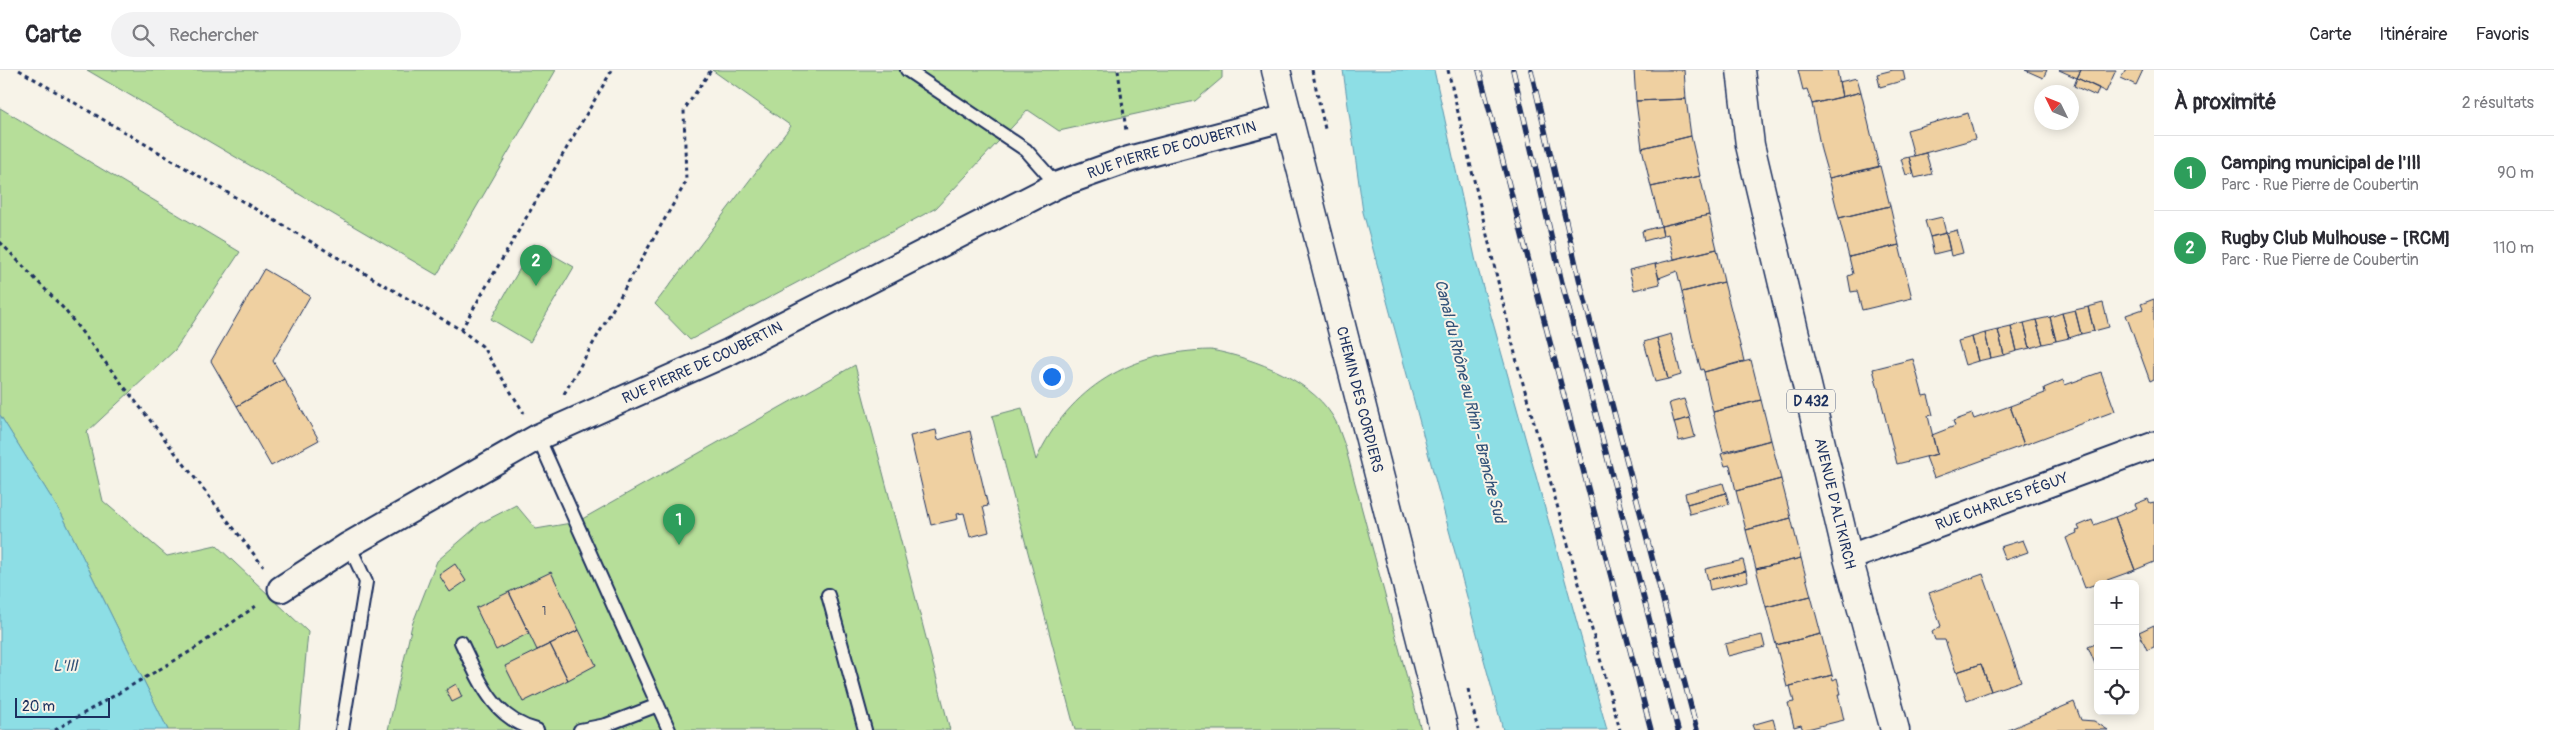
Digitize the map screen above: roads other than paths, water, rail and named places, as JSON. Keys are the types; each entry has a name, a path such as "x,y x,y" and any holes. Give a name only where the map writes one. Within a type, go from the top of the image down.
{"street":[{"name":"CHEMIN DES CORDIERS","path":"1276,70 1444,730"},
{"name":"AVENUE D'ALTKIRCH","path":"1741,70 1750,145 1848,558 1895,730"},
{"name":"RUE PIERRE DE COUBERTIN","path":"281,589 349,545 538,437 729,352 1057,185 1130,159 1289,117"},
{"name":"RUE CHARLES PÉGUY","path":"1848,558 2154,445"}],"lane":[{"path":"907,70 1026,150 1057,185"},
{"path":"538,437 669,730"},
{"path":"342,730 366,582 349,545"},
{"path":"828,595 865,730"},
{"path":"461,642 484,690 499,710 523,728 537,730"},
{"path":"580,730 606,725 658,705"}],"water":[{"name":"Canal du Rhône au Rhin - Branche Sud","path":"1343,70 1434,70 1476,262 1607,730 1503,730 1363,212"},
{"name":"L'Ill","path":"0,415 62,515 168,730 0,730"}],"railway":[{"path":"1479,70 1651,730"},
{"path":"1513,70 1562,283 1678,730"},
{"path":"1531,70 1579,278 1697,730"}],"place":[{"name":"Rugby Club Mulhouse - [RCM]","path":"536,286"},
{"name":"Camping municipal de l'Ill","path":"679,545"}]}
